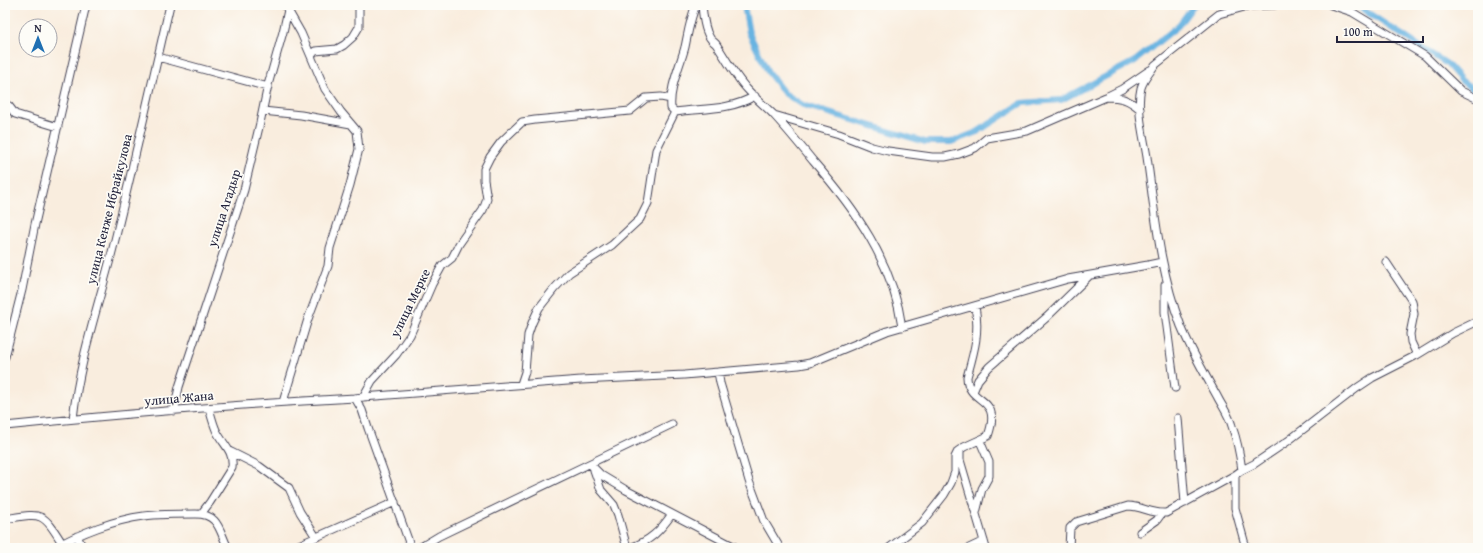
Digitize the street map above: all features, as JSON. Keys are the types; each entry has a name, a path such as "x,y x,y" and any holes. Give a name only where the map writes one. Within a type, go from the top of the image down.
{"street":[{"path":"5,357 22,290 86,5"},
{"name":"улица Кенже Ибрайкулова","path":"73,419 75,398 94,318 113,248 170,5"},
{"path":"311,56 315,51 337,49 353,37 359,27 359,5"},
{"path":"675,112 671,108 671,99 691,16 696,5"},
{"path":"702,5 709,37 727,62 747,89 774,115 831,182 853,210 871,238 887,269 900,310 902,327"},
{"path":"1242,470 1240,452 1232,424 1194,354 1181,326 1165,275 1140,109 1141,88 1155,65 1219,14 1248,6 1275,5"},
{"path":"1331,5 1352,12 1425,56 1462,91 1478,99"},
{"path":"283,402 308,318 328,266 330,248 350,185 359,149 357,131 340,112 325,89 301,33 286,8"},
{"name":"улица Агадыр","path":"174,411 181,379 244,190 268,87 281,40 286,8"},
{"path":"158,57 268,87"},
{"path":"774,115 839,134 872,147 888,151 945,158 975,148 987,138 1027,131 1106,97 1122,89 1152,69"},
{"path":"675,112 726,107 746,101 754,96"},
{"name":"улица Мерке","path":"363,396 372,381 396,355 410,335 432,284 442,266 452,258 459,244 483,210 487,199 484,169 490,157 501,142 522,122 630,111 646,98 661,97 671,99"},
{"path":"1106,97 1123,98 1129,100 1140,109"},
{"path":"5,104 9,106 15,114 58,127"},
{"path":"263,111 301,115 351,124"},
{"path":"521,384 525,372 528,335 539,308 554,289 570,273 612,244 640,219 648,203 656,150 675,112"},
{"name":"улица Жана","path":"5,426 283,402 355,398 363,396 521,384 785,367 810,363 861,341 902,327 1068,279 1162,262"},
{"path":"1386,262 1412,301 1414,314 1410,334 1411,342 1417,355"},
{"path":"1165,275 1165,312 1175,388"},
{"path":"973,392 978,380 989,367 1047,318 1090,276"},
{"path":"889,548 922,523 944,495 951,483 954,472 955,457 960,450 988,436 992,427 993,417 990,407 970,390 967,382 976,344 977,327 975,306"},
{"path":"1068,548 1070,528 1076,522 1128,506 1136,506 1154,512 1166,513 1254,464 1288,441 1372,378 1478,321"},
{"path":"718,372 749,481 764,521 780,548"},
{"path":"355,398 364,416 411,548"},
{"path":"202,514 232,467 233,457 215,429 209,408"},
{"path":"1178,418 1185,503"},
{"path":"419,548 439,536 592,467 672,424"},
{"path":"976,513 982,489 989,476 989,462 980,441"},
{"path":"960,450 960,460 985,544 969,548"},
{"path":"231,452 259,466 289,488 300,512 316,537"},
{"path":"592,467 626,490 736,548"},
{"path":"592,467 601,490 614,505 628,548 636,546 651,538 662,528 672,514"},
{"path":"1235,475 1235,508 1246,548"},
{"path":"292,548 395,502"},
{"path":"1140,532 1157,520 1162,513"},
{"path":"54,548 77,536 95,529 143,516 202,514 211,516 216,522 227,546"},
{"path":"5,519 36,515 43,517 50,524 62,543"},
{"path":"77,536 83,548"}],"waterway":[{"path":"744,5 749,33 768,72 784,93 803,105 925,142 951,142 977,132 1022,103 1061,100 1135,61 1178,26 1194,5"},
{"path":"1356,5 1447,64 1462,81 1478,93"}]}
